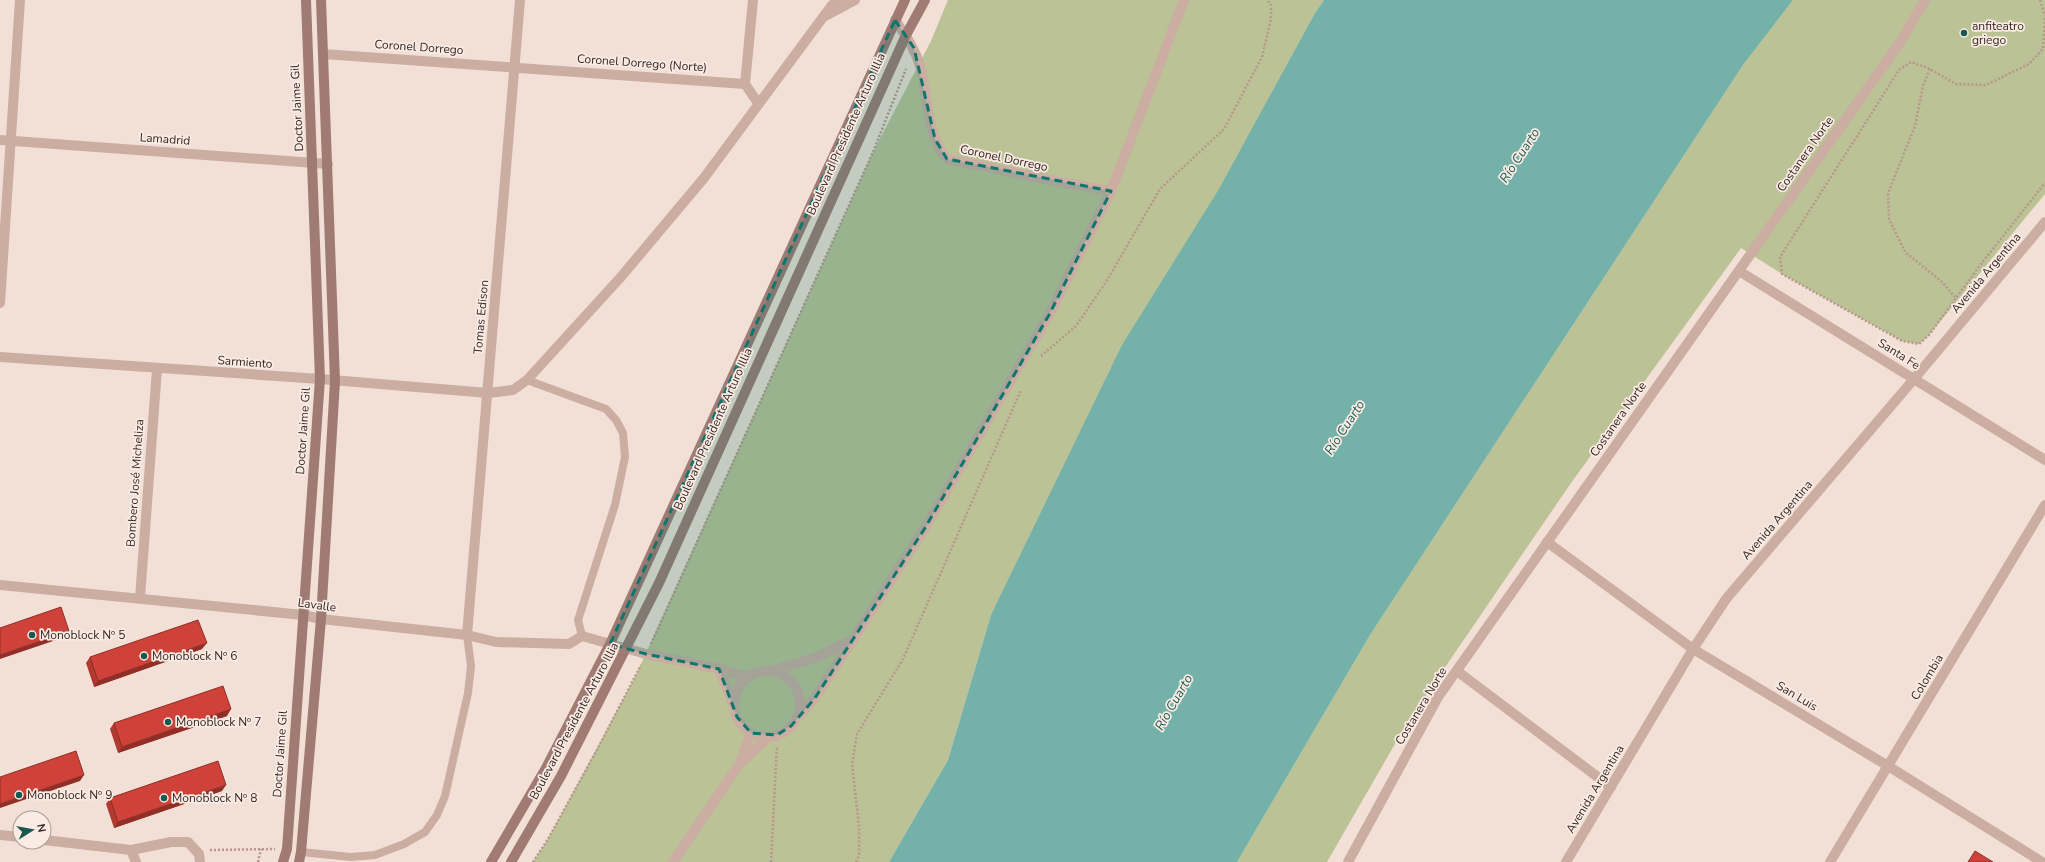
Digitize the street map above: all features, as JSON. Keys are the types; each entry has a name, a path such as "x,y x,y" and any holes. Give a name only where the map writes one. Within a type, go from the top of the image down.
{"main road":[{"name":"Doctor Jaime Gil","path":"283,862 286,849 320,379 306,0"},
{"path":"300,857 321,619 335,381 321,0"},
{"name":"Boulevard Presidente Arturo Illia","path":"491,862 546,768 610,644 905,0"},
{"name":"Boulevard Presidente Arturo Illia","path":"511,862 561,776 627,649 659,583 906,35 925,0"}],"street":[{"path":"0,303 5,141 20,0"},
{"name":"Tomas Edison","path":"467,635 520,0"},
{"path":"753,0 745,84 758,103"},
{"name":"Sarmiento","path":"0,357 157,369 320,379 488,393 513,390 526,380 620,278 704,178 758,103 838,0"},
{"path":"823,18 856,0"},
{"path":"738,766 772,736 785,732 815,698 925,528 1049,315 1112,191 1184,0"},
{"name":"Costanera Norte","path":"1348,862 1438,697 1901,41 1925,0"},
{"name":"Coronel Dorrego","path":"895,20 914,48 920,67 935,139 939,151 947,159 1112,191"},
{"name":"Coronel Dorrego","path":"323,54 514,66"},
{"name":"Coronel Dorrego (Norte)","path":"514,66 745,84"},
{"name":"Lamadrid","path":"5,141 328,164"},
{"name":"Avenida Argentina","path":"1566,862 1693,649 1726,599 1914,379 2045,222"},
{"name":"Santa Fe","path":"1739,271 2045,460"},
{"name":"Bombero José Micheliza","path":"140,598 157,369"},
{"name":"Colombia","path":"1830,862 2045,504"},
{"name":"San Luis","path":"1547,542 1693,649 1888,766 2042,862"},
{"name":"Lavalle","path":"0,585 303,615 321,619 467,635 496,642 569,644 582,636"},
{"path":"582,636 646,654 719,669 748,677"},
{"path":"734,706 740,685 748,677 759,672 771,671 815,658 854,639"},
{"path":"719,669 740,721 751,733 772,736"},
{"path":"771,671 781,674 790,680 796,688 799,698 799,709 796,718"},
{"path":"1457,671 1611,787"},
{"path":"673,862 738,766 751,733"},
{"path":"0,835 12,836"},
{"path":"52,841 131,850 171,842 188,842 199,854 200,862"},
{"path":"131,850 136,862"}],"lane":[{"path":"526,380 606,409 616,420 623,434 625,457 614,505 578,620 582,636"},
{"path":"300,857 351,857 375,855 404,844 425,832 437,815 445,796 468,693 471,666 467,635"}],"path":[{"path":"1040,358 1044,352 1076,326 1106,282 1160,189 1224,129 1262,56 1271,19 1271,4 1268,0"},
{"path":"2040,0 2045,17 2043,49 2029,64 1986,85 1956,84 1930,69 1911,62 1899,70 1780,257 1782,274 1902,341 1919,344 1929,335 1955,297 2045,183"},
{"path":"533,862 597,750 646,654 873,152 914,48"},
{"path":"1930,69 1923,86 1915,126 1888,193 1889,219 1905,252 1941,281 1955,297"},
{"path":"856,862 859,855 860,826 852,764 857,734 903,659 1025,382"},
{"path":"771,862 772,736"},
{"path":"258,862 261,849"},
{"path":"196,850 286,849"}],"highlighted area":[{"path":"895,20 914,48 935,139 947,159 1111,191 1049,315 925,528 815,698 791,726 777,735 751,733 737,717 719,669 646,654 610,644"}],"green space":[{"path":"948,0 1324,0 1315,13 991,615 948,760 889,862 533,862 548,839 636,675 873,152 931,41"},
{"path":"1793,0 2045,0 2045,194 1929,335 1919,344 1902,341 1782,274 1741,248 1571,483 1407,723 1327,862 1237,862 1370,635 1743,65"}],"water":[{"name":"Río Cuarto","path":"1324,0 1793,0 1743,65 1370,635 1237,862 889,862 948,760 991,615 1122,345 1219,189 1315,13"}],"building":[{"name":"Monoblock Nº 5","path":"61,607 69,631 0,655 0,628"},
{"name":"Monoblock Nº 6","path":"198,620 207,643 98,681 90,657"},
{"name":"Monoblock Nº 7","path":"223,686 231,709 122,747 114,723"},
{"name":"Monoblock Nº 9","path":"76,751 84,775 0,804 0,777"},
{"name":"Monoblock Nº 8","path":"218,761 226,785 118,822 110,798"},
{"path":"1975,851 1993,862 1968,862"}],"place":[{"name":"anfiteatro griego","path":"1964,33"},
{"name":"Monoblock Nº 5","path":"32,635"},
{"name":"Monoblock Nº 6","path":"144,656"},
{"name":"Monoblock Nº 7","path":"168,722"},
{"name":"Monoblock Nº 9","path":"19,795"},
{"name":"Monoblock Nº 8","path":"164,798"}]}
